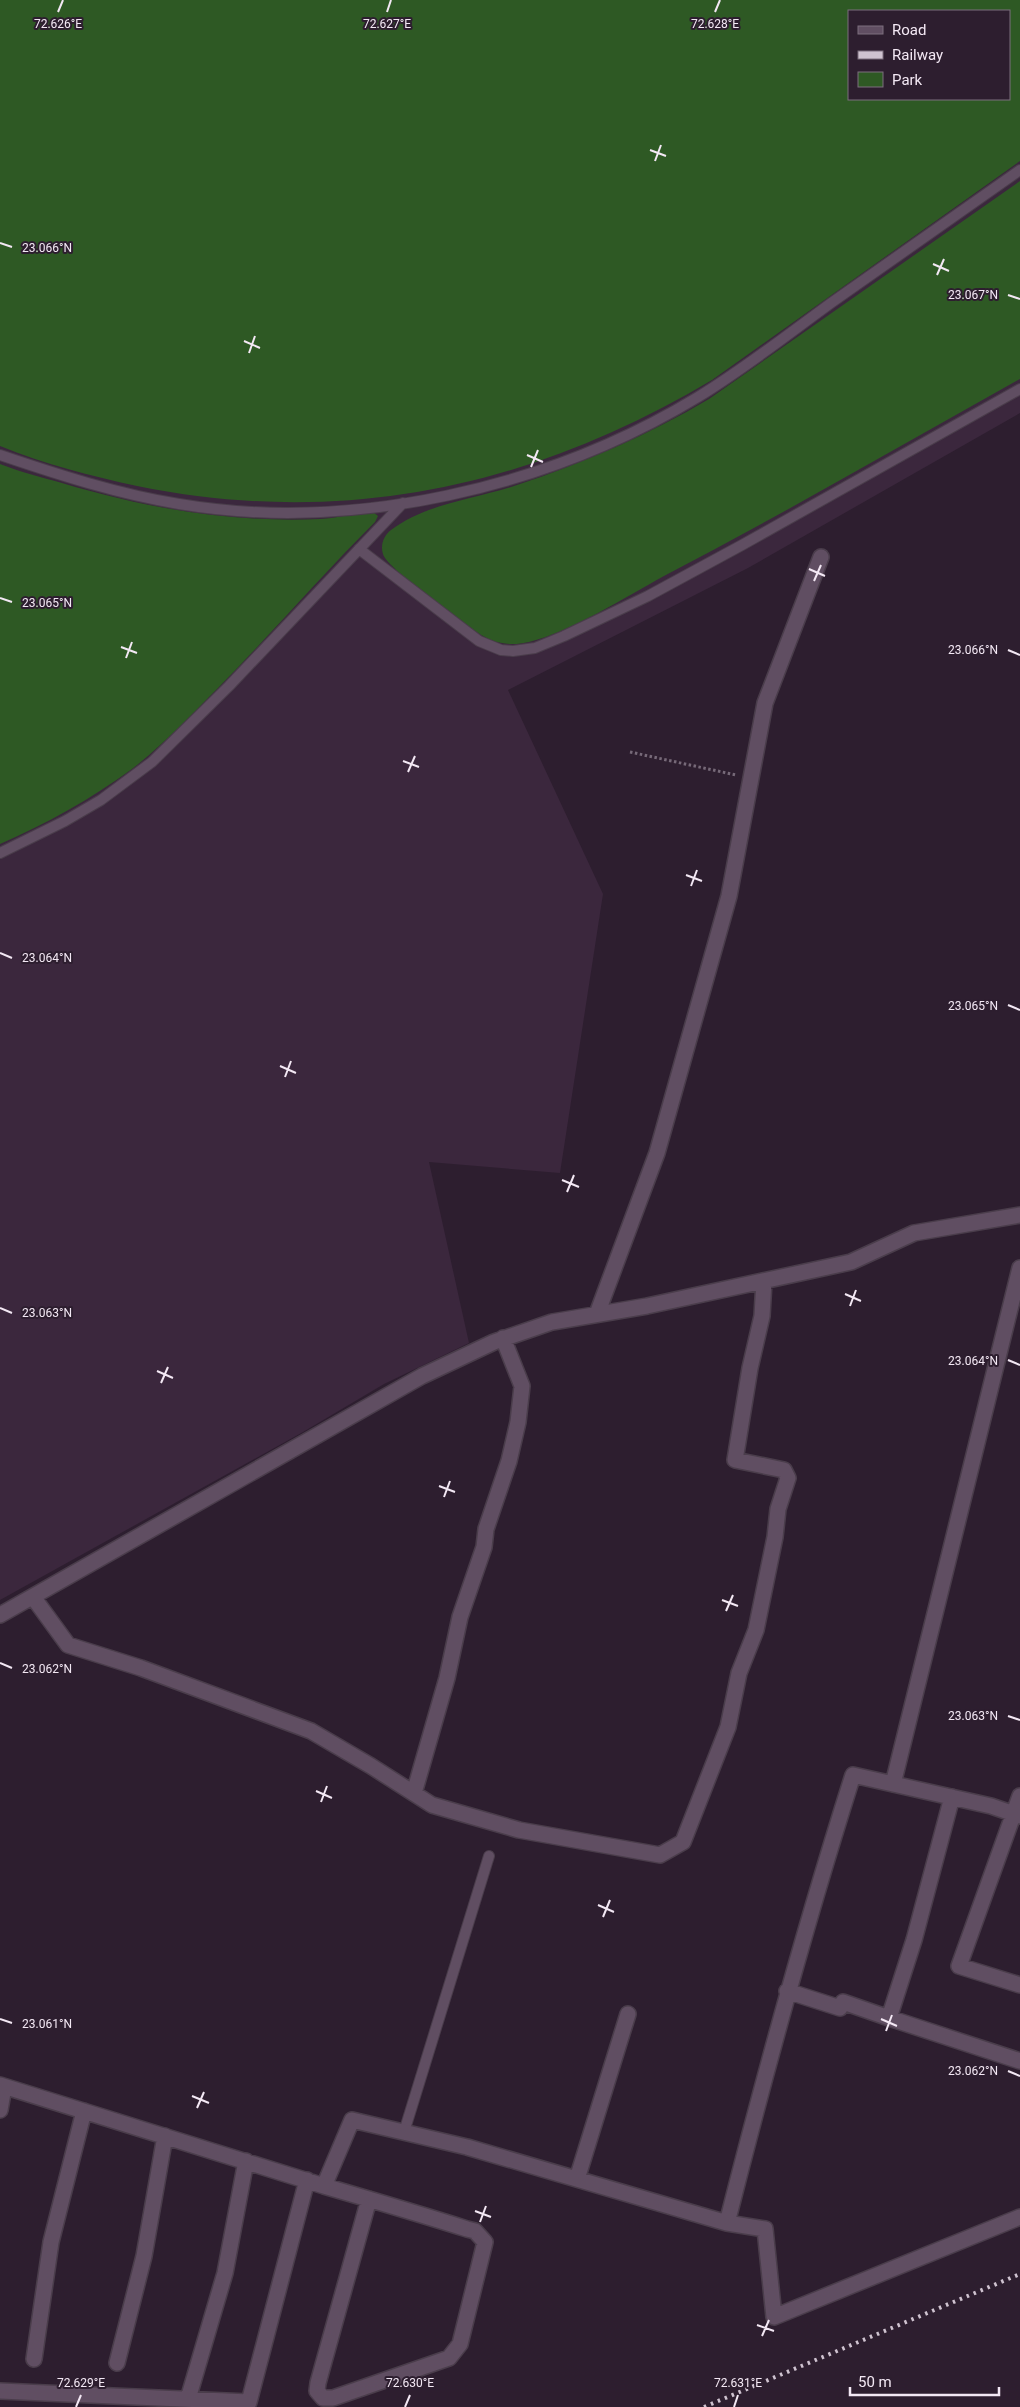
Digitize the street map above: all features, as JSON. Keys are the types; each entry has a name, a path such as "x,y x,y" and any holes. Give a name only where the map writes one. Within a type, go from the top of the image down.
{"street":[{"path":"597,1314 657,1153 729,896 765,703 821,557"},
{"path":"0,1615 422,1376 503,1338 552,1322 764,1282 851,1262 914,1233 1020,1215"},
{"path":"893,1784 1020,1268"},
{"path":"33,1597 68,1645 141,1668 311,1732 432,1805 519,1830 660,1855 683,1842 728,1727 739,1673 756,1630 775,1537 778,1509 788,1478 784,1470 736,1460 750,1368 762,1316 764,1282"},
{"path":"414,1794 447,1678 460,1617 484,1546 486,1529 509,1461 518,1422 522,1386 503,1338"},
{"path":"727,2224 787,1991 853,1775 952,1797 1018,1815"},
{"path":"1020,1796 1018,1815 959,1966 1020,1985"},
{"path":"889,2018 914,1940 952,1797"},
{"path":"787,1991 840,2008 842,2002 1020,2061"},
{"path":"577,2179 628,2014"},
{"path":"0,2110 2,2086 324,2186 369,2199 475,2232 485,2242 460,2344 456,2353 449,2358 333,2398 323,2398 317,2391 318,2383 369,2199"},
{"path":"34,2359 51,2242 84,2111"},
{"path":"324,2186 352,2120 467,2146 727,2224 764,2229 774,2318 1020,2217"},
{"path":"117,2363 144,2256 165,2136"},
{"path":"187,2401 225,2273 246,2161"},
{"path":"0,2391 104,2401 249,2402 307,2180"}],"lane":[{"path":"0,455 92,484 182,505 274,512 358,508 403,503 470,491 557,465 626,436 698,397 1020,170"},
{"path":"359,549 479,641 501,650 513,652 535,648 648,596 1020,389"},
{"path":"0,853 94,804 152,762 230,686 403,503"},
{"path":"404,2132 489,1856"}],"path":[{"path":"630,752 751,779"}],"shaded area":[{"path":"0,0 1020,0 1020,413 748,568 508,690 603,894 560,1173 429,1162 469,1343 384,1384 303,1432 0,1600"}],"green space":[{"path":"0,0 1020,0 1020,161 712,380 644,417 575,448 506,472 435,489 362,499 289,502 214,498 137,486 68,469 0,446"},
{"path":"1020,181 1020,379 598,613 562,630 529,642 505,644 482,635 414,586 383,554 382,544 385,537 405,521 436,508 517,485 567,467 663,425 709,399"},
{"path":"0,464 93,492 189,512 254,519 287,520 327,518 373,512 378,516 375,522 238,668 155,750 132,769 84,801 0,844"}],"railway":[{"path":"704,2407 1020,2274"}]}
